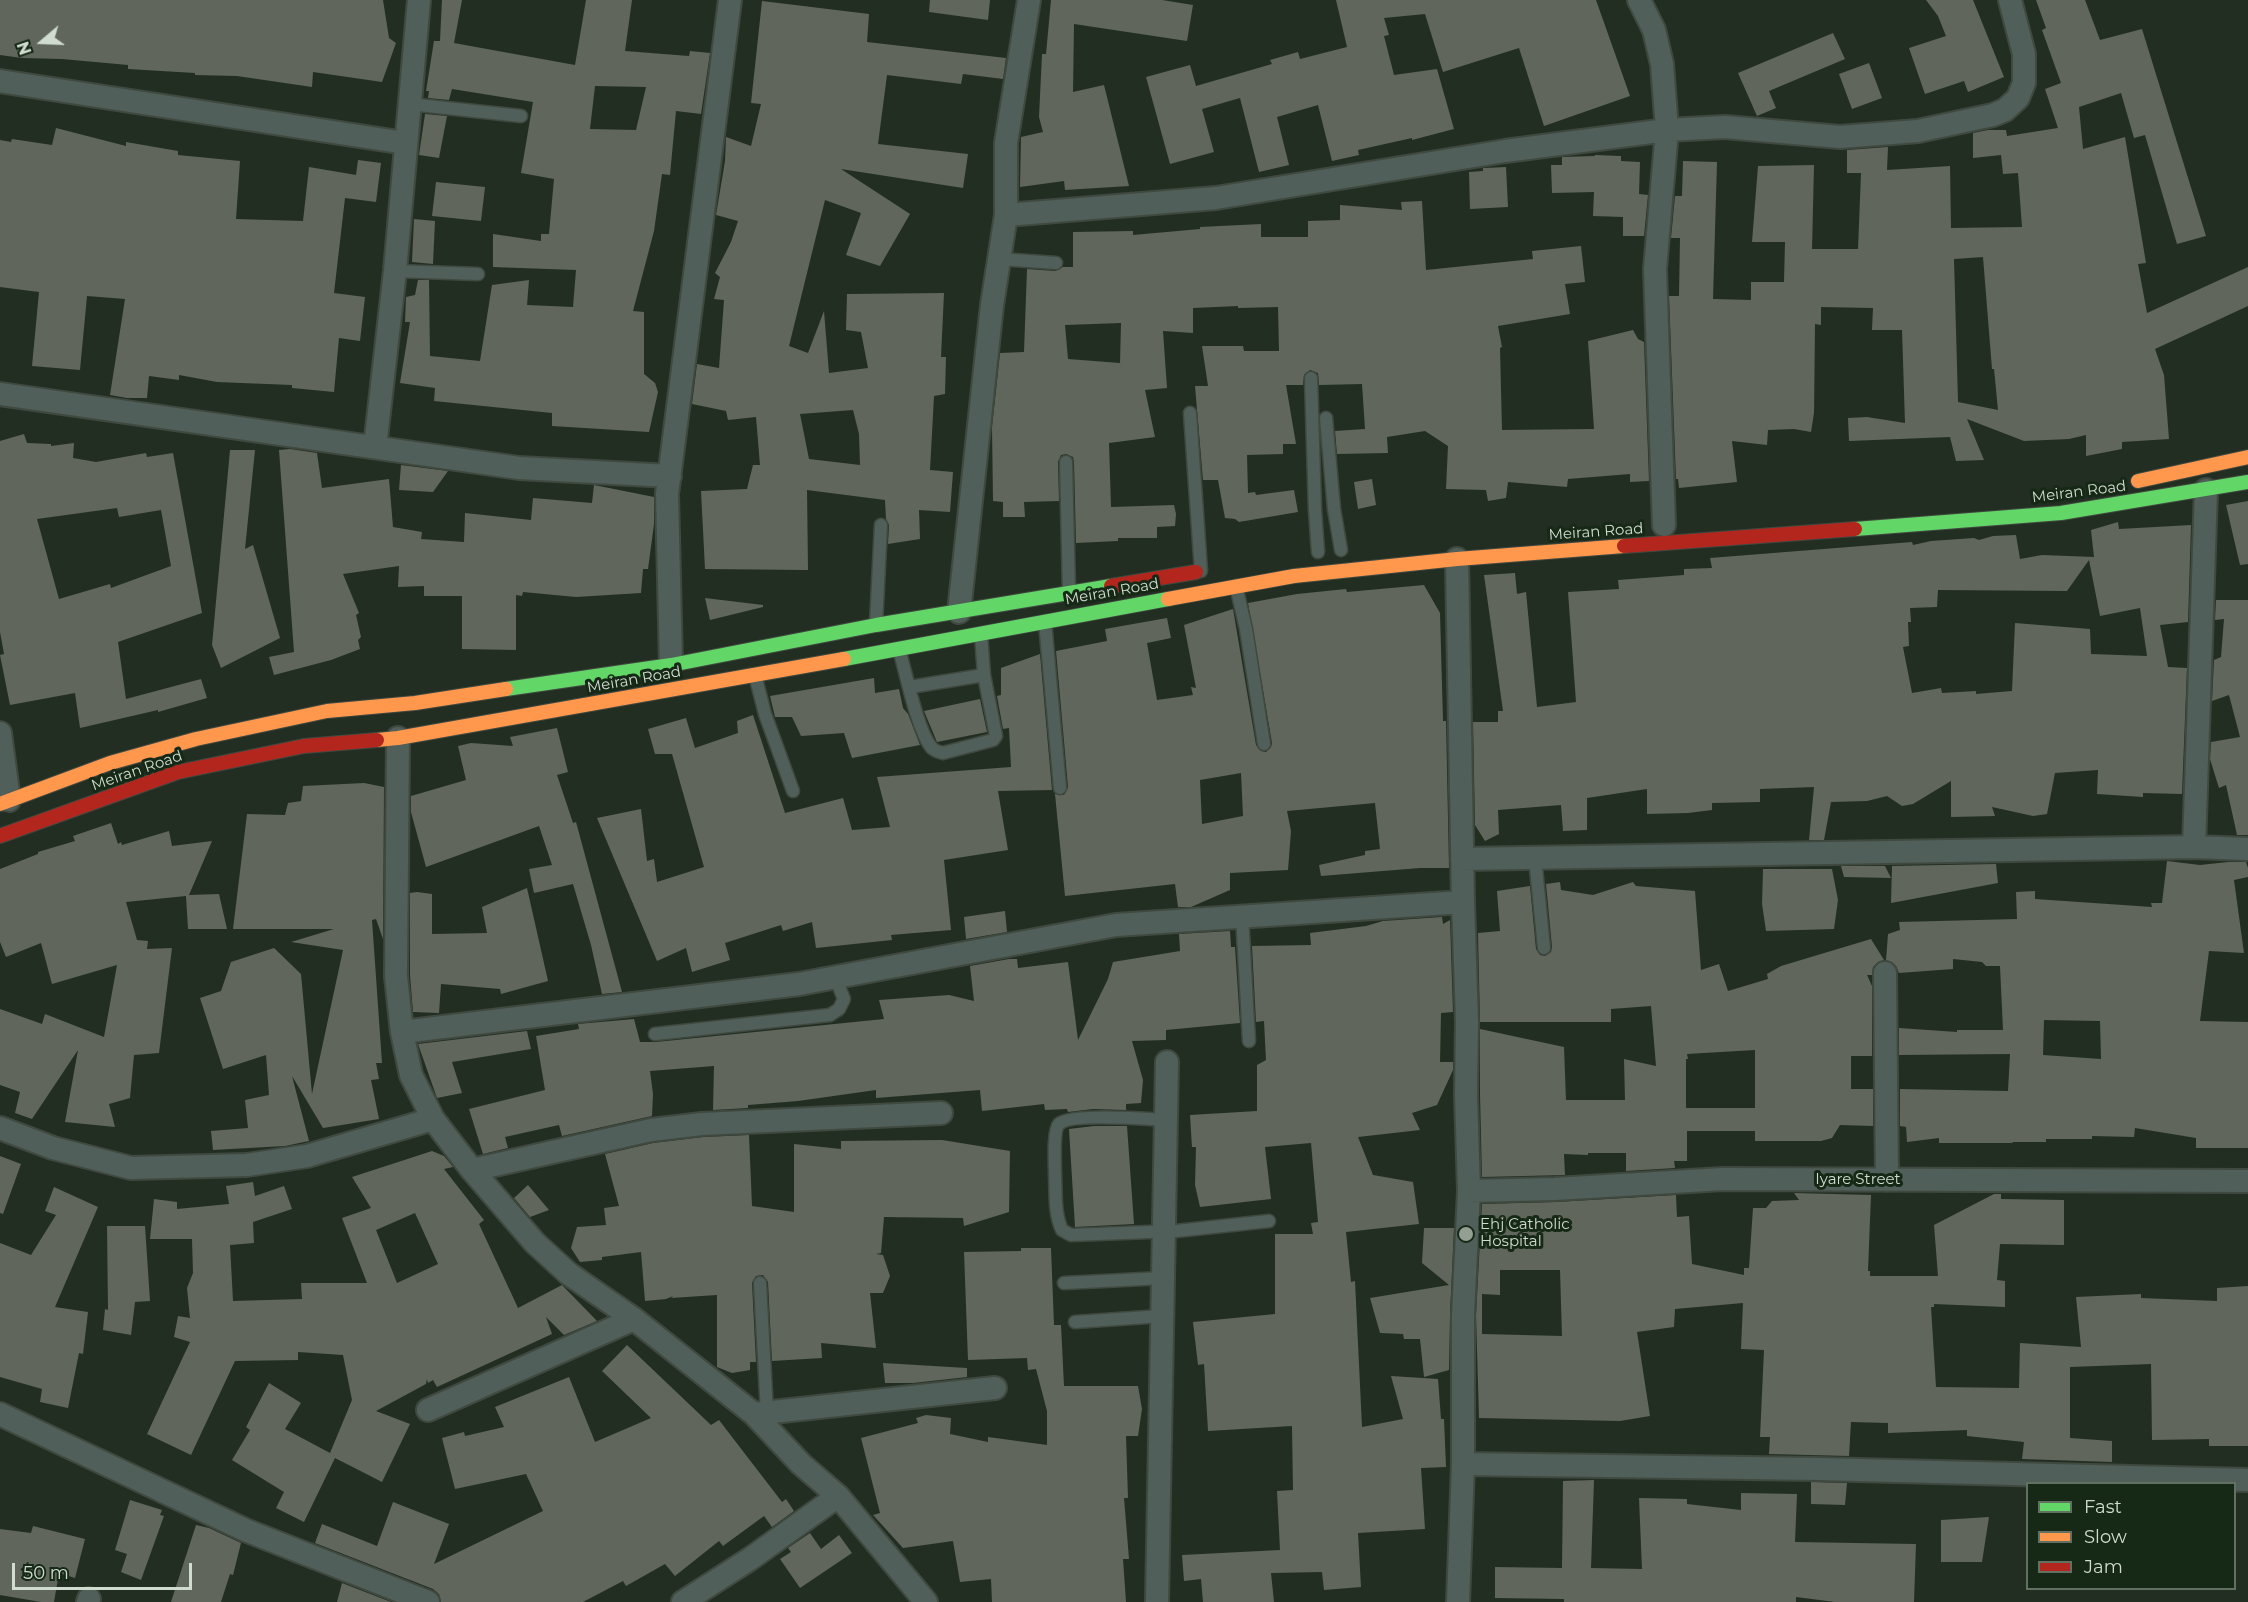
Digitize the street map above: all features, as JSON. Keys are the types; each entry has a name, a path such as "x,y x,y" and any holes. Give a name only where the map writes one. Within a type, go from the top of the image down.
{"main road":[{"name":"Meiran Road","path":"2121,484 2248,457"},
{"name":"Meiran Road","path":"4,802 110,763 196,739 327,711 415,703 671,665 876,625 897,635 981,633 1294,576 1457,559 2061,513 2248,482"},
{"path":"1312,553 1346,550"},
{"name":"Meiran Road","path":"0,836 178,772 304,746 398,738 755,675 897,635 959,612 1207,570"}],"street":[{"path":"375,447 395,271 419,0"},
{"path":"671,665 667,494 730,0"},
{"path":"959,612 992,305 1006,215 1006,142 1029,0"},
{"path":"1640,0 1654,30 1662,64 1667,130 1656,269 1663,525"},
{"path":"1006,215 1216,198 1505,151 1667,130 1725,127 1840,137 1918,131 1993,115 2012,105 2018,98 2024,83 2024,54 2010,0"},
{"path":"0,81 405,143"},
{"path":"0,394 519,468 670,476"},
{"path":"2194,847 2206,490"},
{"path":"1457,559 1467,1022 1468,1191 1463,1315 1463,1464 1458,1602"},
{"path":"0,733 4,802"},
{"path":"398,738 396,976 402,1032 411,1075 433,1119 472,1170 543,1250 569,1274 761,1413 801,1464 838,1496 926,1602"},
{"path":"1462,859 2194,847 2248,849"},
{"path":"402,1032 690,999 799,984 1116,925 1463,902"},
{"path":"1885,973 1887,1180"},
{"path":"1157,1602 1167,1062"},
{"path":"472,1170 651,1130 702,1124 941,1113"},
{"path":"0,1128 53,1148 131,1168 247,1165 307,1156 433,1119"},
{"name":"Iyare Street","path":"1468,1191 1555,1189 1723,1179 2248,1181"},
{"path":"428,1410 634,1319"},
{"path":"761,1413 994,1388"},
{"path":"0,1414 245,1530 428,1602"},
{"path":"1463,1464 1819,1469 2248,1480"},
{"path":"683,1602 750,1559 838,1496"}],"lane":[{"path":"409,104 521,116"},
{"path":"1000,259 1056,263"},
{"path":"395,271 478,274"},
{"path":"1311,378 1314,499 1312,553"},
{"path":"1190,413 1207,570"},
{"path":"1326,418 1334,509 1346,550"},
{"path":"1066,462 1069,593"},
{"path":"876,625 880,525"},
{"path":"1236,586 1246,629 1264,744"},
{"path":"1045,621 1060,788"},
{"path":"897,635 922,728 931,747 936,752 943,753 993,740 996,736 984,675 981,633"},
{"path":"755,675 765,714 793,791"},
{"path":"910,687 984,675"},
{"path":"1535,858 1544,948"},
{"path":"1242,915 1249,1041"},
{"path":"655,1034 830,1015 839,1009 844,999 835,977"},
{"path":"1166,1120 1087,1118 1066,1120 1059,1124 1056,1130 1055,1163 1059,1223 1062,1230 1071,1235 1176,1231 1269,1221"},
{"path":"1064,1283 1163,1278"},
{"path":"760,1283 761,1413"},
{"path":"1075,1322 1162,1316"}],"building":[{"path":"0,0 383,0 389,38 396,43 382,82 313,72 312,87 237,76 128,69 128,65 22,58 0,55"},
{"path":"442,0 462,0 454,43 575,65 586,0 632,0 625,51 689,56 690,51 710,53 701,114 676,111 670,175 662,174 654,231 633,311 644,312 644,374 655,383 658,392 649,432 552,426 552,413 434,401 435,388 400,383 410,322 405,322 406,297 415,295 418,280 429,280 430,356 480,361 492,285 529,280 527,305 573,307 576,270 493,267 493,234 541,241 541,234 549,234 554,179 521,173 533,102 452,89 449,100 428,98 429,91 426,91 434,41 440,41","holes":["595,86 646,87 636,130 590,129"]},
{"path":"930,0 990,0 988,20 929,12"},
{"path":"1051,0 1162,0 1193,5 1187,41 1074,24 1073,92 1104,85 1129,186 1065,190 1064,181 1020,187 1021,137 1043,132 1039,117 1042,54 1046,54"},
{"path":"1336,0 1596,0 1630,96 1544,126 1519,48 1443,72 1425,14 1384,18 1389,35 1384,36 1394,75 1437,69 1454,129 1358,150 1359,155 1332,161 1318,105 1277,117 1289,165 1259,172 1240,98 1202,109 1214,152 1170,164 1146,77 1190,65 1196,86 1272,64 1270,60 1298,52 1300,59 1347,47"},
{"path":"1926,0 1973,0 2004,77 1968,92 1964,81 1925,94 1909,48 1946,36 1938,16"},
{"path":"2036,0 2085,0 2100,40 2142,29 2206,236 2177,244 2145,135 2134,138 2121,93 2079,107 2083,149 2125,137 2146,263 2138,264 2147,313 2248,267 2248,306 2155,349 2164,375 2169,439 2122,442 2122,449 2086,456 2086,435 2069,439 2024,441 1967,419 1984,460 1956,461 1950,437 1849,441 1848,418 1867,417 1905,423 1902,330 1872,330 1873,308 1821,307 1821,325 1815,324 1814,413 1811,432 1794,429 1768,430 1767,445 1732,441 1737,482 1679,488 1678,479 1676,479 1669,296 1679,296 1680,238 1671,238 1675,196 1682,196 1683,161 1717,162 1713,299 1751,300 1751,282 1784,282 1785,242 1752,242 1758,166 1814,165 1812,249 1858,249 1861,173 1847,173 1847,150 1888,147 1887,170 1950,166 1951,228 2022,227 2018,173 2003,174 2001,155 1973,158 1973,133 2006,130 2007,136 2058,128 2045,89 2061,83 2042,30 2046,28","holes":["1983,257 1992,369 1994,369 1998,410 1958,402 1954,259"]},
{"path":"762,1 869,14 867,42 1006,58 1003,79 963,74 961,84 887,75 878,144 968,154 963,188 841,169 910,214 880,266 846,255 861,213 825,200 789,346 808,353 824,311 829,373 868,368 861,332 846,330 847,294 944,293 941,357 946,357 945,394 934,396 930,470 953,472 950,512 919,510 920,539 888,544 889,525 886,519 885,500 807,490 808,570 705,569 701,491 747,489 753,465 760,465 756,417 728,420 726,411 692,404 697,364 719,368 724,300 714,299 720,277 715,273 731,242 738,221 716,215 725,161 726,137 751,146 761,104 751,103","holes":["853,410 859,434 860,465 809,459 800,414"]},
{"path":"1833,33 1845,59 1769,91 1776,108 1757,116 1738,73"},
{"path":"1869,63 1882,98 1852,109 1839,74"},
{"path":"425,114 447,116 439,158 419,155"},
{"path":"56,128 126,146 126,142 178,151 178,155 240,161 236,219 303,221 309,167 356,175 358,160 381,163 376,202 345,198 334,293 365,297 360,341 339,338 334,392 292,388 292,385 217,382 179,375 179,380 149,376 147,398 110,395 125,299 87,296 80,370 32,366 39,292 0,287 0,140 11,142 12,139 52,145"},
{"path":"1621,156 1621,161 1640,162 1639,194 1648,195 1644,236 1623,236 1623,217 1593,216 1594,192 1552,193 1551,165 1562,165 1562,157"},
{"path":"1506,167 1508,207 1470,209 1469,172 1483,171 1483,168"},
{"path":"436,182 485,187 481,221 432,216"},
{"path":"1422,201 1426,270 1533,259 1532,251 1581,246 1585,282 1565,284 1570,314 1498,326 1502,347 1500,348 1502,430 1594,429 1588,341 1633,330 1638,339 1644,342 1649,481 1630,482 1630,474 1568,479 1567,487 1508,482 1506,498 1488,501 1486,490 1446,489 1448,446 1425,431 1387,437 1388,453 1337,454 1335,431 1365,429 1362,384 1319,385 1318,373 1310,370 1304,375 1303,385 1286,385 1296,444 1283,444 1283,454 1247,455 1248,493 1255,492 1256,495 1294,490 1298,512 1239,522 1225,518 1218,480 1203,480 1195,386 1208,386 1202,346 1243,346 1244,351 1279,351 1278,307 1193,308 1193,333 1163,331 1167,388 1145,390 1155,437 1109,443 1111,507 1174,505 1175,526 1157,527 1157,538 1118,538 1118,541 1076,543 1074,462 1073,457 1066,454 1061,455 1058,462 1059,501 1024,502 1025,517 1003,517 1003,502 993,501 992,427 1000,353 1024,352 1027,269 1055,271 1063,267 1073,267 1073,232 1133,231 1133,235 1200,229 1200,227 1261,224 1261,237 1308,237 1308,221 1340,220 1340,205 1402,210 1401,202","holes":["1121,323 1120,363 1068,359 1065,325"]},
{"path":"414,219 435,221 433,264 412,262"},
{"path":"24,434 27,443 51,444 51,446 74,443 73,458 96,462 146,453 147,457 173,453 202,613 118,642 126,699 201,679 207,698 158,712 158,710 80,728 75,693 10,705 0,655 4,654 0,632 0,441","holes":["117,508 119,517 161,510 171,566 111,588 110,584 59,599 37,519"]},
{"path":"290,449 317,453 322,488 389,479 393,527 422,532 421,539 464,542 465,513 531,520 533,498 592,503 594,485 654,497 654,524 648,569 643,569 641,593 576,597 523,592 522,596 516,595 516,650 462,649 462,596 424,596 424,586 398,587 399,566 343,574 359,613 356,615 361,637 358,640 360,649 331,660 274,675 269,657 294,652 279,450"},
{"path":"230,450 255,450 245,549 253,545 280,638 221,668 212,645"},
{"path":"401,465 448,471 433,492 399,490"},
{"path":"1372,479 1376,505 1358,509 1354,482"},
{"path":"2248,501 2248,564 2240,565 2226,505"},
{"path":"2118,522 2119,529 2191,525 2188,622 2160,625 2168,667 2187,668 2182,794 2143,793 2143,797 2097,794 2098,770 2055,773 2047,814 2033,816 1992,807 1995,816 1951,817 1951,781 1913,804 1902,806 1887,796 1867,801 1831,802 1824,840 1809,840 1814,787 1760,789 1760,802 1712,803 1712,810 1688,813 1647,814 1647,789 1587,798 1587,830 1563,831 1561,805 1498,810 1499,834 1485,841 1475,825 1473,722 1498,722 1498,711 1503,711 1484,575 1515,573 1517,594 1526,592 1537,707 1576,702 1568,592 1619,589 1618,580 1684,575 1684,569 1712,568 1710,558 1912,542 1913,545 1931,541 1974,538 1979,540 1993,536 2016,535 2020,559 2042,555 2094,557 2091,530","holes":["2089,560 2100,616 2140,608 2147,656 2091,654 2090,629 2015,623 2012,691 1976,694 1976,691 1942,693 1941,688 1912,693 1903,647 1909,646 1910,608 1937,607 1938,590 2067,591"]},
{"path":"1424,585 1440,613 1443,721 1446,721 1449,868 1420,868 1321,876 1319,865 1365,855 1365,851 1380,849 1375,803 1287,811 1291,831 1288,870 1230,873 1230,890 1191,907 1178,907 1175,884 1065,896 1055,794 1064,795 1068,787 1056,651 1107,641 1105,629 1167,618 1171,638 1147,643 1157,700 1193,695 1191,687 1196,688 1184,625 1233,609 1256,745 1261,751 1266,752 1272,743 1248,603 1297,594 1346,589 1347,592","holes":["1241,773 1243,816 1202,824 1200,780"]},
{"path":"705,598 763,605 763,607 710,620"},
{"path":"2216,600 2248,600 2248,835 2237,835 2226,785 2219,788 2210,759 2211,742 2240,737 2229,695 2212,701 2214,660 2221,657 2224,619 2215,620"},
{"path":"1040,654 1052,790 998,791 1008,850 944,860 951,930 891,935 892,940 816,948 812,922 783,931 781,925 725,943 730,960 692,972 686,948 657,961 597,818 641,809 647,861 654,859 657,882 704,867 672,754 655,754 648,729 686,718 695,748 738,733 737,721 753,715 785,813 843,798 852,830 890,827 877,777 1011,767 1009,728 1003,729 997,696 1001,695 1001,668"},
{"path":"874,678 875,693 899,689 903,708 908,714 920,745 852,758 844,733 801,736 792,717 775,717 770,696"},
{"path":"980,699 987,732 937,742 924,711"},
{"path":"557,728 568,772 557,775 573,823 576,822 622,992 602,994 591,945 573,884 534,893 529,869 552,865 539,826 426,867 411,812 411,796 466,780 458,746 471,743 513,746 510,737"},
{"path":"364,783 384,787 383,939 376,919 372,920 382,1063 376,1063 379,1079 371,1080 379,1119 323,1128 292,1076 309,1141 285,1146 213,1150 211,1131 248,1128 245,1100 269,1095 266,1055 223,1069 200,998 221,991 231,962 274,948 301,974 312,1094 343,950 291,942 334,929 233,929 247,814 285,815 288,803 301,801 303,786"},
{"path":"111,823 118,844 121,842 122,845 169,831 172,846 212,841 189,895 219,894 227,929 188,929 186,896 126,902 137,940 148,941 147,949 172,948 159,1053 134,1055 130,1098 109,1104 115,1127 65,1122 78,1050 32,1119 15,1113 20,1092 0,1085 0,1009 42,1024 45,1014 104,1037 117,965 52,984 41,943 6,957 0,942 0,869 38,854 38,852 75,841 73,836"},
{"path":"2167,861 2200,865 2246,862 2248,877 2234,880 2244,953 2209,951 2200,1021 2248,1022 2248,1148 2196,1148 2196,1138 2135,1128 2134,1137 2092,1136 2092,1139 2046,1139 2046,1142 2012,1143 1939,1143 1939,1138 1907,1142 1906,1127 1900,1126 1900,1089 2008,1091 2010,1054 1899,1055 1899,1028 1957,1032 1957,1030 2003,1030 2000,966 1986,966 1982,962 1953,959 1953,969 1899,973 1896,966 1886,960 1888,934 1900,930 1899,922 2017,919 2016,892 2035,891 2035,899 2152,907 2151,903 2162,903","holes":["2044,1020 2100,1021 2101,1059 2043,1055"]},
{"path":"1996,864 1998,883 1891,903 1892,866"},
{"path":"1841,866 1885,866 1891,878 1844,877"},
{"path":"1763,869 1832,869 1838,900 1834,929 1766,931 1762,904"},
{"path":"1560,882 1561,890 1593,895 1633,882 1636,886 1695,891 1701,970 1719,964 1728,991 1768,979 1767,974 1781,966 1871,939 1884,960 1873,967 1872,975 1867,975 1872,986 1872,1056 1851,1056 1851,1089 1873,1089 1873,1126 1840,1125 1832,1138 1821,1141 1755,1141 1755,1131 1687,1131 1687,1161 1674,1161 1675,1168 1626,1171 1626,1153 1564,1154 1565,1175 1482,1177 1480,1029 1564,1047 1566,1100 1625,1100 1624,1059 1656,1066 1651,1006 1611,1009 1611,1022 1480,1022 1478,933 1500,931 1497,891 1530,886 1536,949 1540,955 1545,956 1551,952 1552,947 1546,884","holes":["1755,1050 1755,1108 1686,1108 1687,1054"]},
{"path":"527,888 548,981 501,994 500,989 441,984 439,1013 413,1012 410,975 410,893 432,894 432,934 487,933 482,907"},
{"path":"1005,911 1007,932 966,939 964,917"},
{"path":"1442,917 1443,924 1450,920 1453,1012 1441,1013 1440,1062 1453,1062 1453,1070 1437,1105 1412,1113 1420,1130 1358,1137 1373,1175 1413,1182 1419,1224 1346,1232 1351,1282 1355,1281 1362,1427 1403,1419 1391,1376 1438,1379 1441,1419 1444,1419 1446,1467 1421,1468 1425,1529 1358,1533 1361,1587 1324,1590 1322,1572 1271,1573 1274,1602 1203,1602 1201,1579 1184,1581 1182,1555 1280,1550 1277,1491 1293,1490 1292,1426 1208,1431 1204,1364 1198,1365 1193,1322 1275,1314 1275,1234 1313,1234 1311,1223 1318,1222 1311,1143 1265,1147 1271,1199 1200,1207 1195,1185 1196,1147 1192,1147 1190,1115 1257,1111 1257,1065 1266,1060 1264,1021 1256,1022 1252,946 1311,945 1310,933 1366,926 1383,921"},
{"path":"1230,931 1231,947 1235,947 1240,1023 1166,1030 1166,1040 1132,1041 1143,1080 1141,1103 1126,1104 1126,1110 1093,1109 1068,1112 1067,1109 1045,1110 1044,1104 982,1111 980,1090 876,1098 876,1090 798,1101 748,1105 748,1108 713,1110 714,1066 650,1071 653,1094 652,1116 562,1136 559,1125 505,1137 508,1148 483,1154 469,1109 545,1090 536,1036 579,1029 578,1024 634,1019 640,1042 656,1042 884,1019 879,1000 949,995 974,1001 970,966 1009,959 1017,959 1018,968 1068,962 1078,1040 1108,979 1113,962 1180,951 1179,934"},
{"path":"527,1031 531,1049 452,1062 462,1093 437,1098 418,1044"},
{"path":"1127,1126 1134,1224 1075,1227 1069,1129"},
{"path":"749,1135 752,1206 794,1212 794,1144 841,1149 841,1141 942,1140 1010,1151 1009,1212 964,1226 963,1218 884,1217 881,1253 876,1254 883,1255 890,1276 883,1293 870,1293 876,1348 821,1343 822,1358 772,1361 768,1282 763,1275 756,1276 752,1283 756,1362 750,1362 750,1370 732,1373 717,1367 717,1295 671,1298 673,1296 645,1301 641,1252 580,1262 571,1248 577,1227 606,1225 604,1208 619,1206 605,1154 653,1143 703,1137"},
{"path":"432,1151 444,1156 453,1167 444,1169 484,1220 479,1224 518,1308 562,1285 597,1321 564,1335 546,1317 552,1334 437,1387 433,1380 428,1383 427,1379 426,1384 376,1411 410,1424 382,1482 335,1458 304,1522 276,1508 284,1492 232,1460 250,1430 246,1427 269,1383 301,1403 285,1429 330,1453 352,1400 343,1355 298,1352 298,1360 235,1361 191,1455 147,1434 190,1342 174,1337 178,1316 190,1318 187,1288 193,1273 192,1239 150,1239 154,1199 177,1202 177,1209 229,1204 226,1186 253,1182 255,1196 284,1186 292,1209 253,1222 254,1243 230,1245 233,1301 302,1299 301,1283 367,1283 342,1218 371,1208 352,1177","holes":["415,1213 438,1264 397,1283 376,1230"]},
{"path":"0,1156 21,1164 3,1214 0,1213"},
{"path":"528,1185 549,1210 530,1217 514,1198"},
{"path":"54,1187 98,1207 55,1307 88,1312 83,1354 79,1353 68,1408 40,1402 42,1389 0,1377 0,1243 31,1255 56,1215 45,1211"},
{"path":"1794,1193 1871,1195 1868,1271 1870,1271 1870,1276 1938,1276 1934,1225 1994,1194 2001,1194 2001,1199 2064,1200 2064,1245 2000,1244 1997,1280 2005,1281 2005,1307 1934,1304 1934,1307 1931,1307 1936,1387 2019,1388 2020,1343 2081,1347 2076,1297 2141,1294 2141,1298 2217,1301 2217,1288 2248,1286 2248,1446 2209,1446 2209,1439 2152,1440 2151,1364 2070,1367 2070,1438 2112,1441 2112,1462 2022,1459 2024,1442 1967,1436 1967,1430 1888,1433 1888,1423 1851,1422 1849,1456 1769,1454 1770,1437 1760,1437 1764,1350 1741,1349 1743,1303 1675,1309 1674,1327 1637,1332 1650,1416 1620,1421 1479,1418 1476,1315 1482,1204 1676,1195 1677,1217 1689,1216 1692,1264 1744,1275 1744,1268 1749,1268 1753,1208 1766,1208 1772,1201 1799,1200","holes":["1500,1270 1560,1270 1562,1336 1482,1334 1482,1294 1500,1295"]},
{"path":"107,1226 145,1226 150,1301 135,1302 131,1335 103,1330 105,1309 108,1310"},
{"path":"1424,1228 1454,1228 1449,1370 1424,1377 1420,1339 1404,1339 1403,1334 1380,1333 1370,1298 1449,1285 1422,1263"},
{"path":"1021,1248 1051,1248 1054,1325 1061,1325 1064,1386 1138,1386 1142,1409 1138,1436 1126,1436 1128,1498 1124,1498 1129,1559 1123,1559 1126,1602 992,1602 991,1579 960,1582 953,1541 903,1548 873,1515 880,1513 861,1438 918,1423 916,1418 926,1415 951,1418 950,1434 988,1442 988,1437 1047,1445 1047,1411 1036,1369 1028,1370 1027,1358 968,1360 964,1252 1021,1251"},
{"path":"627,1345 711,1425 719,1420 782,1502 786,1499 794,1511 772,1527 764,1516 723,1546 719,1541 675,1576 665,1564 626,1586 623,1581 583,1602 441,1602 439,1594 433,1589 315,1543 322,1524 377,1546 393,1502 449,1524 434,1564 543,1511 526,1474 455,1489 442,1438 464,1432 465,1436 504,1427 495,1407 569,1377 595,1442 651,1418 602,1371"},
{"path":"883,1363 967,1368 967,1377 913,1383 885,1383"},
{"path":"1594,1480 1591,1568 1642,1569 1639,1498 1687,1499 1687,1504 1741,1510 1741,1493 1797,1494 1795,1542 1916,1544 1914,1602 1835,1602 1796,1597 1796,1602 1564,1602 1564,1599 1495,1598 1495,1567 1562,1568 1563,1481"},
{"path":"1811,1482 1847,1483 1845,1505 1811,1504"},
{"path":"130,1500 162,1510 160,1515 164,1516 141,1580 121,1572 127,1554 115,1550"},
{"path":"1989,1517 1982,1562 1941,1562 1941,1520"},
{"path":"196,1525 209,1528 241,1543 233,1575 230,1574 221,1602 171,1602"},
{"path":"33,1526 85,1539 75,1578 59,1573 54,1602 0,1595 0,1529 31,1533"},
{"path":"810,1533 821,1549 839,1535 852,1553 800,1588 780,1559 791,1552 788,1548"},
{"path":"342,1583 391,1602 337,1602"}],"traffic: fast":[{"path":"1855,529 2061,513 2248,482"},
{"path":"506,689 671,665 876,625 1111,586"},
{"path":"844,659 1168,599"}],"traffic: slow":[{"path":"2138,481 2248,457"},
{"path":"1168,599 1294,576 1457,559 1624,546"},
{"path":"377,740 844,659"},
{"path":"0,804 110,763 196,739 327,711 415,703 506,689"}],"traffic: jam":[{"path":"1624,546 1855,529"},
{"path":"1111,586 1196,572"},
{"path":"0,836 178,772 304,746 377,740"}],"place":[{"name":"Ehj Catholic Hospital","path":"1466,1234"}]}
